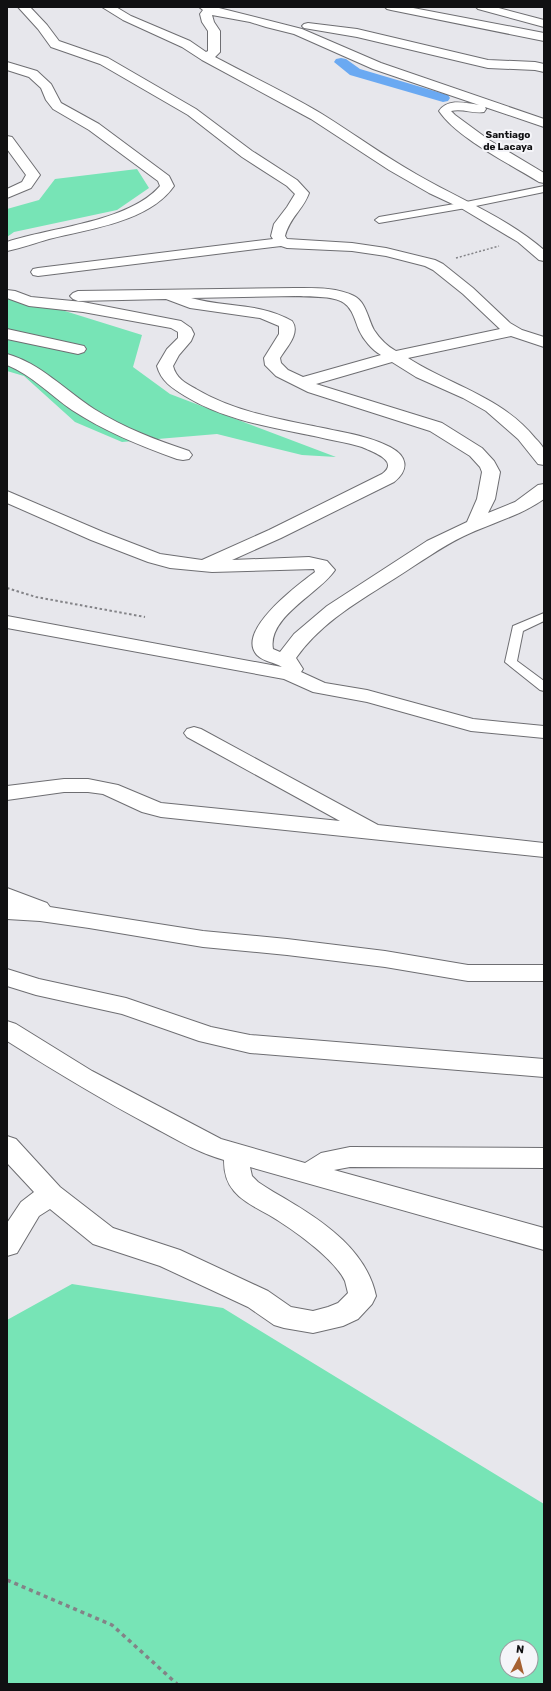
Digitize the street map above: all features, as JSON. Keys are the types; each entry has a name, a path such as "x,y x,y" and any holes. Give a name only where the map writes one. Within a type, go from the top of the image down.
{"street":[{"path":"24,7 43,27 50,39 55,44 104,61 192,112 247,154 292,183 302,193 279,227 278,236 282,242"},
{"path":"108,7 126,18 186,44 206,57 316,116 394,167 434,190 466,205 523,239 544,257"},
{"path":"391,7 544,37"},
{"path":"482,7 544,24"},
{"path":"206,57 214,52 214,31 208,22 206,14 208,8 298,31 377,66 535,123 544,134"},
{"path":"253,19 357,33 488,64 535,66 544,68"},
{"path":"7,66 33,74 46,87 52,100 58,106 111,139 164,179 167,186 164,192 157,198 131,213 7,248"},
{"path":"535,123 461,106 448,107 445,110 445,112 455,123 484,143 544,179"},
{"path":"7,140 33,175 32,181 27,186 7,194"},
{"path":"38,272 282,242 294,245 343,246 380,251 425,261 434,265 468,291 505,326 514,331 544,342"},
{"path":"9,294 63,297 295,292 339,295 349,299 355,304 364,325 374,342 392,357 422,374 463,392 492,408 524,435 544,460"},
{"path":"9,294 29,301 83,307 176,324 184,328 186,338 173,353 165,366 168,375 181,387 196,397 219,408 241,415 358,441 379,449 396,460 397,467 393,475 388,478 275,534 205,565"},
{"path":"169,294 189,303 264,314 279,318 286,324 287,334 272,358 273,365 282,373 314,389 436,427 476,452 488,465 491,472 486,499 474,525"},
{"path":"301,383 392,357 514,331"},
{"path":"7,334 78,349"},
{"path":"7,360 37,374 79,406 111,426 146,442 183,455"},
{"path":"287,667 300,639 316,624 348,601 420,554 465,528 517,506 539,495 544,489"},
{"path":"7,496 97,536 154,558 170,562 205,565 316,564 326,570 322,576 280,611 263,636 262,645 264,651 316,687 393,702 471,725 544,732"},
{"path":"7,622 17,625 287,667"},
{"path":"194,733 377,832"},
{"path":"7,793 29,792 70,785 83,785 117,792 150,808 161,810 544,850"},
{"path":"7,895 38,908 40,913"},
{"path":"7,912 40,913 203,939 302,949 468,973 544,973"},
{"path":"7,977 36,986 126,1006 208,1035 250,1044 544,1068"},
{"path":"7,1030 142,1110 213,1147 544,1239"},
{"path":"7,1146 51,1194 103,1236 170,1258 258,1299 284,1317 313,1322 333,1318 348,1311 362,1296 358,1279 332,1248 309,1228 253,1192 241,1181 237,1170 237,1154"},
{"path":"307,1174 330,1160 350,1157 544,1158"},
{"path":"7,1245 30,1209 51,1194"}],"lane":[{"path":"379,220 466,205 544,189"},
{"path":"544,617 517,629 511,662 544,687"}],"path":[{"path":"434,265 523,239"},
{"path":"7,588 36,597 145,617"},
{"path":"7,1580 112,1626 177,1684"}],"green space":[{"path":"137,169 149,188 117,210 14,232 7,237 7,209 39,200 55,179"},
{"path":"7,293 142,335 133,367 170,394 336,457 302,455 217,434 122,442 75,422 24,376 7,371"},
{"path":"72,1284 223,1308 544,1504 544,1684 7,1684 7,1320"}],"waterway":[{"path":"341,62 355,72 443,98"}],"district":[{"name":"Santiago de Lacaya","path":"508,140"}]}
